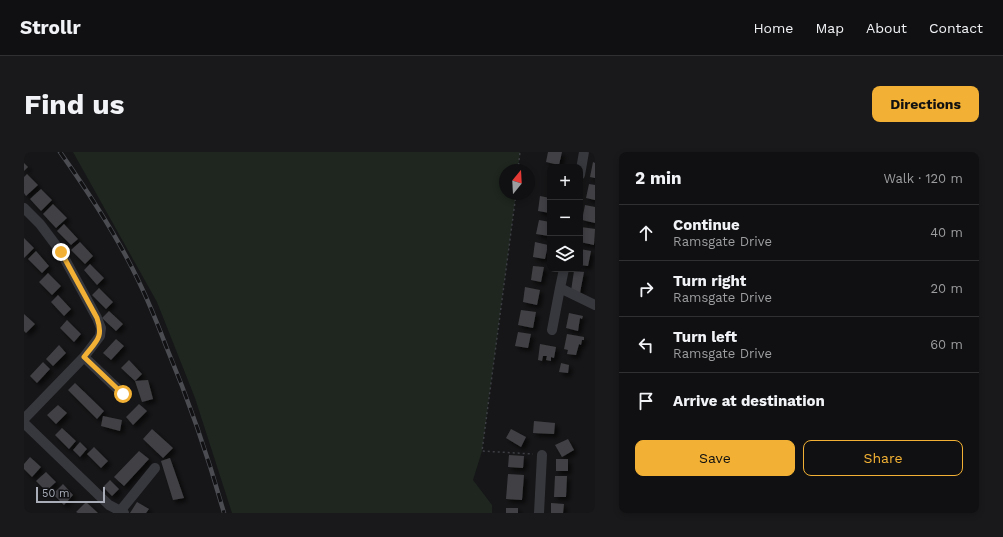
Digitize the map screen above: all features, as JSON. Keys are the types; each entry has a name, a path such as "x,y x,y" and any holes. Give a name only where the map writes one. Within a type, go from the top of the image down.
{"street":[{"path":"582,164 584,152"},
{"path":"24,208 40,224 61,252 101,328 100,336 84,357 24,419"},
{"path":"552,330 563,272"},
{"path":"560,288 595,305"},
{"path":"84,357 123,394"},
{"path":"24,423 109,505 123,512 155,468"},
{"path":"539,513 542,455"}],"path":[{"path":"519,164 520,152"},
{"path":"515,200 482,451 542,455"}],"shaded area":[{"path":"73,152 520,152 519,164 499,164 499,200 515,200 482,451 473,480 492,505 492,513 232,513 195,398 157,302"}],"building":[{"path":"548,152 562,152 559,164 546,162"},
{"path":"593,162 595,163 595,178 590,177"},
{"path":"24,163 28,167 24,171"},
{"path":"27,174 38,185 26,196 24,193 24,177"},
{"path":"589,184 595,185 595,200 586,198"},
{"path":"41,189 52,200 41,211 30,199"},
{"path":"540,196 547,197 547,212 538,211"},
{"path":"53,204 67,218 56,228 43,214"},
{"path":"585,205 595,207 595,223 583,220"},
{"path":"539,220 547,221 547,236 536,234"},
{"path":"64,224 78,239 71,245 57,231"},
{"path":"583,227 595,229 594,245 583,243"},
{"path":"24,238 34,248 24,258"},
{"path":"80,242 93,256 85,264 71,250"},
{"path":"535,242 547,245 545,259 533,257"},
{"path":"583,250 591,251 588,266 583,265"},
{"path":"36,251 49,266 42,273 28,259"},
{"path":"90,264 104,278 97,285 84,270"},
{"path":"533,266 544,267 541,282 531,280"},
{"path":"574,272 584,272 580,293 571,291"},
{"path":"48,273 61,286 52,295 39,282"},
{"path":"525,287 540,290 537,305 523,302"},
{"path":"99,288 113,302 106,309 92,295"},
{"path":"58,295 71,309 64,316 51,302"},
{"path":"521,310 536,312 533,328 518,325"},
{"path":"109,311 123,324 116,331 102,318"},
{"path":"569,313 583,316 582,319 580,318 578,331 566,328"},
{"path":"24,314 35,324 26,333 24,331"},
{"path":"67,320 81,334 74,342 60,328"},
{"path":"518,332 531,334 528,348 515,346"},
{"path":"567,334 584,337 581,345 579,344 576,355 567,354 568,350 564,349"},
{"path":"116,339 124,346 111,360 103,353"},
{"path":"540,344 556,347 554,358 551,357 551,361 546,360 547,356 543,356 542,361 538,360"},
{"path":"59,345 66,353 53,366 46,359"},
{"path":"129,360 142,374 135,381 121,368"},
{"path":"43,362 50,369 37,383 30,376"},
{"path":"561,363 569,365 568,373 559,372"},
{"path":"148,380 153,399 142,402 135,381"},
{"path":"75,383 104,411 97,419 68,390"},
{"path":"139,404 147,411 133,425 126,417"},
{"path":"58,405 67,413 56,424 47,415"},
{"path":"103,416 122,420 120,431 101,426"},
{"path":"534,421 555,423 554,434 533,433"},
{"path":"62,428 76,441 69,449 55,435"},
{"path":"152,429 173,448 163,458 143,439"},
{"path":"511,429 526,437 521,447 506,438"},
{"path":"568,439 574,450 562,457 555,445"},
{"path":"80,442 87,449 80,457 73,450"},
{"path":"94,447 108,461 101,468 87,454"},
{"path":"139,451 149,459 124,486 114,477"},
{"path":"509,455 524,456 523,468 508,467"},
{"path":"30,457 41,467 32,477 24,469 24,464"},
{"path":"170,458 184,498 173,500 161,461"},
{"path":"556,459 568,459 568,471 556,471"},
{"path":"46,472 56,482 46,491 36,481"},
{"path":"508,474 524,475 522,500 506,499"},
{"path":"555,476 567,476 566,497 554,497"},
{"path":"110,480 119,489 112,496 103,487"},
{"path":"63,484 73,495 64,505 53,494"},
{"path":"86,502 98,513 76,512"},
{"path":"137,502 149,509 146,513 130,513"},
{"path":"551,503 564,504 563,513 551,513"},
{"path":"506,508 518,508 518,513 506,513"}],"railway":[{"path":"60,152 87,191 112,232 144,292 183,387 205,450 224,513"}],"route":[{"path":"61,252 101,328 100,336 84,357 123,394"}]}
